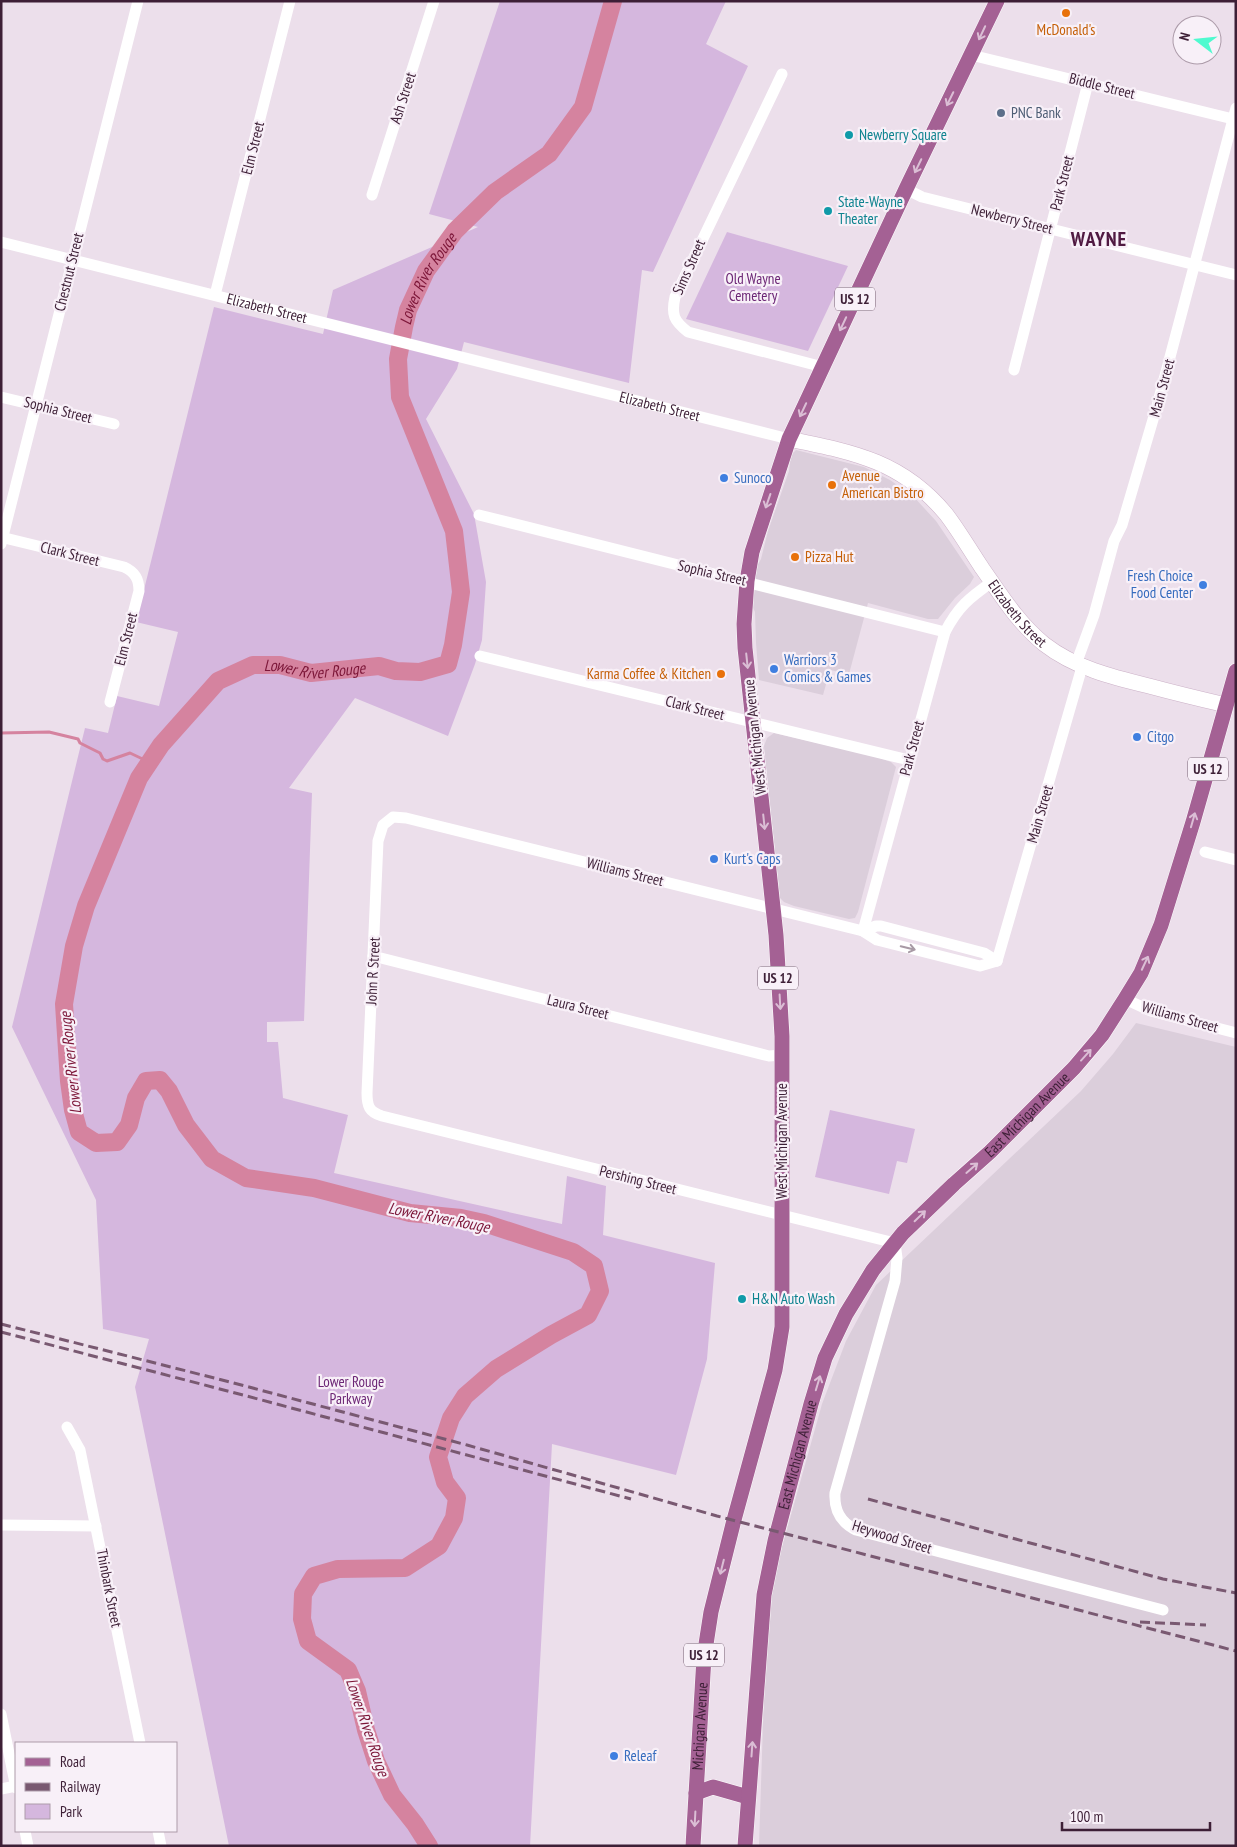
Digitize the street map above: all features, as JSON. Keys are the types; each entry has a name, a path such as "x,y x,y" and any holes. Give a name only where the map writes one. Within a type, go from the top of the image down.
{"main road":[{"name":"West Michigan Avenue","path":"734,1520 775,1370 782,1327 782,1055 774,910 744,624 747,581 756,538 789,439 906,189 997,1"},
{"name":"East Michigan Avenue","path":"748,1798 764,1595 778,1531 825,1358 846,1314 873,1270 895,1243 1074,1068 1102,1035 1141,973 1161,925 1231,706 1236,671"},
{"name":"Michigan Avenue","path":"693,1846 706,1644 711,1612 734,1520"},
{"path":"696,1792 713,1787 748,1798"},
{"name":"US 12","path":"745,1846 748,1798"}],"street":[{"name":"Chestnut Street","path":"2,540 138,1"},
{"name":"Elm Street","path":"215,295 290,1"},
{"name":"Ash Street","path":"372,195 434,1"},
{"name":"Biddle Street","path":"971,55 1088,83 1234,114"},
{"name":"Sims Street","path":"782,74 679,288 673,307 675,320 688,332 823,367"},
{"name":"Park Street","path":"1014,370 1088,83"},
{"name":"Main Street","path":"997,961 1114,541 1125,516 1158,406 1234,114"},
{"name":"Newberry Street","path":"906,189 922,197 1236,275"},
{"name":"Elizabeth Street","path":"1,242 461,358 862,456 887,466 910,480 931,498 946,514 1014,615 1045,645 1079,665 1103,674 1231,706"},
{"name":"Sophia Street","path":"1,397 114,424"},
{"name":"Sophia Street","path":"479,515 945,632"},
{"name":"Clark Street","path":"2,540 124,567 136,576"},
{"name":"Elm Street","path":"110,702 139,590 139,582 136,576"},
{"name":"Park Street","path":"863,931 945,632 952,617 966,600 992,582"},
{"name":"Clark Street","path":"480,656 909,760"},
{"name":"Williams Street","path":"387,820 393,817 406,818 863,931 881,926 984,953 997,961"},
{"name":"John R Street","path":"382,1116 370,1111 367,1100 378,840 380,830 387,820"},
{"path":"1205,852 1236,860"},
{"name":"Laura Street","path":"373,956 769,1056 782,1055"},
{"name":"Williams Street","path":"1125,999 1151,1011 1236,1033"},
{"name":"Pershing Street","path":"382,1116 895,1243"},
{"name":"Heywood Street","path":"895,1243 897,1258 895,1282 835,1493 835,1506 843,1521 856,1530 1163,1610"},
{"name":"Thinbark Street","path":"67,1427 80,1450 140,1742"},
{"path":"1,1525 96,1526"},
{"path":"1,1714 15,1782"},
{"path":"1,1789 15,1787"},
{"path":"25,1832 28,1846"},
{"path":"158,1832 160,1846"}],"shaded area":[{"path":"796,450 864,467 890,480 913,496 936,521 974,577 970,584 955,598 938,619 928,619 868,603 849,674 830,670 823,695 759,680 755,612 752,605 757,566 761,559 768,531 789,471 791,455"},
{"path":"774,733 874,756 891,762 896,767 855,918 849,919 794,906 780,898 764,746 767,738"},
{"path":"1136,1023 1236,1047 1236,1846 759,1846 765,1662 771,1598 777,1565 822,1404 846,1341 876,1285 1081,1091 1113,1054"}],"green space":[{"name":"Lower Rouge Parkway","path":"500,1 726,1 706,44 748,66 653,272 642,270 629,383 464,342 457,369 426,419 474,514 486,582 482,640 448,736 355,698 289,788 312,793 304,1021 267,1022 267,1042 278,1042 283,1098 348,1115 334,1173 562,1224 567,1176 606,1186 603,1235 715,1263 707,1359 676,1475 552,1444 530,1846 229,1846 135,1387 149,1339 103,1329 96,1200 12,1027 85,728 108,733 117,696 159,706 178,632 136,622 214,307 323,334 333,290 478,227 429,214"},
{"name":"Old Wayne Cemetery","path":"727,232 848,266 808,351 686,319"},
{"path":"830,1110 915,1129 907,1163 897,1161 889,1194 815,1177"}],"waterway":[{"name":"Lower River Rouge","path":"429,1846 415,1824 392,1795 376,1761 366,1730 357,1691 348,1670 308,1641 302,1619 303,1594 314,1576 338,1569 405,1568 439,1546 454,1518 457,1498 445,1482 438,1457 451,1418 465,1396 496,1369 588,1315 600,1291 594,1266 573,1252 484,1223 461,1218 410,1213 314,1188 246,1178 212,1159 186,1125 169,1091 160,1080 146,1081 136,1098 129,1125 117,1142 96,1143 79,1132 73,1110 69,1081 64,1004 74,946 86,906 139,778 161,745 218,681 253,665 280,665 311,673 379,666 396,671 420,672 448,664 453,645 461,592 454,531 400,397 398,359 408,310 426,271 455,231 495,192 549,154 583,107 613,1"},
{"path":"1,733 49,732 78,739 80,743 100,753 103,759 107,761 130,753 149,762"}],"railway":[{"path":"1,1324 230,1382 467,1445 717,1516 1236,1651"},
{"path":"1,1332 631,1499"},
{"path":"868,1499 1163,1579 1236,1593"},
{"path":"1140,1622 1206,1625"}],"place":[{"name":"McDonald's","path":"1066,13"},
{"name":"PNC Bank","path":"1001,113"},
{"name":"Newberry Square","path":"849,135"},
{"name":"State-Wayne Theater","path":"828,211"},
{"name":"Sunoco","path":"724,478"},
{"name":"Avenue American Bistro","path":"832,485"},
{"name":"Pizza Hut","path":"795,557"},
{"name":"Fresh Choice Food Center","path":"1203,585"},
{"name":"Warriors 3 Comics & Games","path":"774,669"},
{"name":"Karma Coffee & Kitchen","path":"721,674"},
{"name":"Citgo","path":"1137,737"},
{"name":"Kurt's Caps","path":"714,859"},
{"name":"H&N Auto Wash","path":"742,1299"},
{"name":"Releaf","path":"614,1756"}],"district":[{"name":"WAYNE","path":"1099,239"}]}
